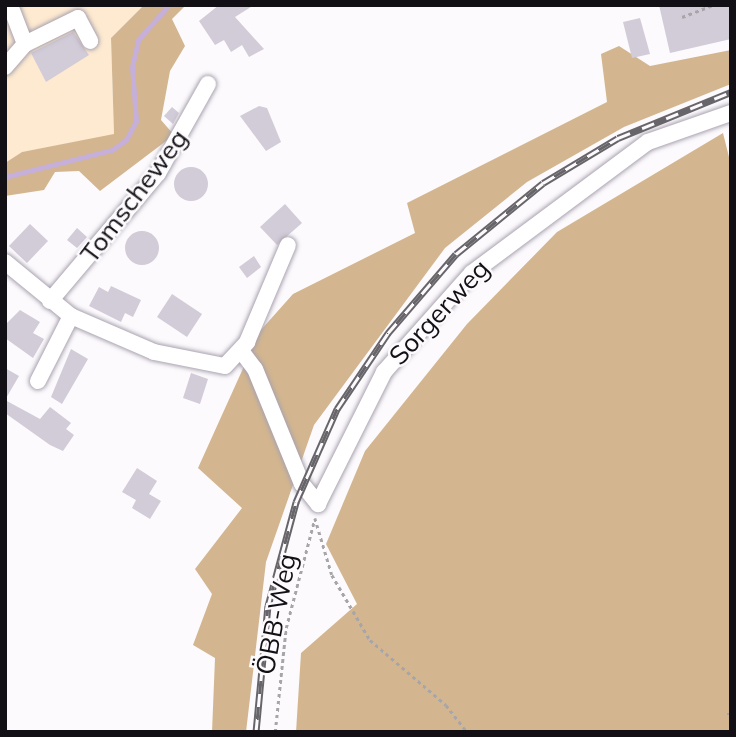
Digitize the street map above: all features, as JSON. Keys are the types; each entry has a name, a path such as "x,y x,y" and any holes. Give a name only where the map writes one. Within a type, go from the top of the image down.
{"lane":[{"path":"10,5 25,44"},
{"path":"5,67 25,44 78,18 90,41"},
{"name":"Tomscheweg","path":"50,301 158,173 208,85"},
{"name":"Sorgerweg","path":"317,511 384,373 472,273 648,142 731,113"},
{"path":"5,262 71,316 154,352 216,366 242,352 288,245"},
{"path":"38,381 71,316"},
{"path":"242,352 263,386 302,484 317,511"}],"path":[{"path":"682,17 713,5"},
{"path":"317,511 332,575 370,640 446,705 467,732"},
{"name":"ÖBB-Weg","path":"275,732 286,628 317,511"}],"shaded area":[{"path":"5,5 144,5 111,38 114,135 22,152 5,163"},
{"path":"144,5 186,5 172,19 185,46 170,71 161,120 174,135 100,191 79,171 55,172 44,190 5,196 5,163 22,152 114,134 111,38"},
{"path":"619,46 650,66 731,50 731,84 624,127 527,182 445,248 314,425 266,562 246,732 212,732 215,658 193,645 212,594 195,569 242,508 198,468 260,331 293,294 415,233 407,203 607,102 601,54"},
{"path":"723,133 731,165 731,732 296,732 301,653 357,604 326,544 365,451 467,324 557,232"}],"building":[{"path":"219,5 254,5 235,17 264,49 249,57 242,45 231,52 224,40 215,45 199,21"},
{"path":"659,5 731,5 731,39 670,53"},
{"path":"640,18 650,54 632,58 623,22"},
{"path":"73,32 89,55 46,82 31,53"},
{"path":"259,106 267,108 281,142 266,151 240,116"},
{"path":"172,107 179,113 173,124 164,116"},
{"path":"191,167 203,172 208,184 203,196 191,201 179,196 174,184 179,172"},
{"path":"285,204 302,223 277,245 260,227"},
{"path":"30,224 48,241 27,263 9,246"},
{"path":"77,228 87,237 77,248 67,240"},
{"path":"142,231 154,236 159,248 154,260 142,265 130,260 125,248 130,236"},
{"path":"254,256 261,267 247,278 239,267"},
{"path":"111,286 141,300 133,317 125,313 121,322 89,306 99,287 108,292"},
{"path":"172,294 202,314 187,337 157,317"},
{"path":"20,310 40,322 33,333 44,339 33,358 5,338 5,325"},
{"path":"71,349 88,359 62,404 51,397"},
{"path":"5,368 19,376 5,400"},
{"path":"191,373 208,379 200,404 183,398"},
{"path":"5,400 40,419 50,407 71,423 66,429 74,435 63,451 50,445 5,413"},
{"path":"137,468 157,481 149,494 161,501 150,519 132,508 136,500 122,492"}],"waterway":[{"path":"5,177 112,150 126,140 136,121 132,67 138,40 169,5"}],"railway":[{"path":"256,732 268,606 296,502 337,409 388,333 456,254 543,183 618,138 731,92"}]}
